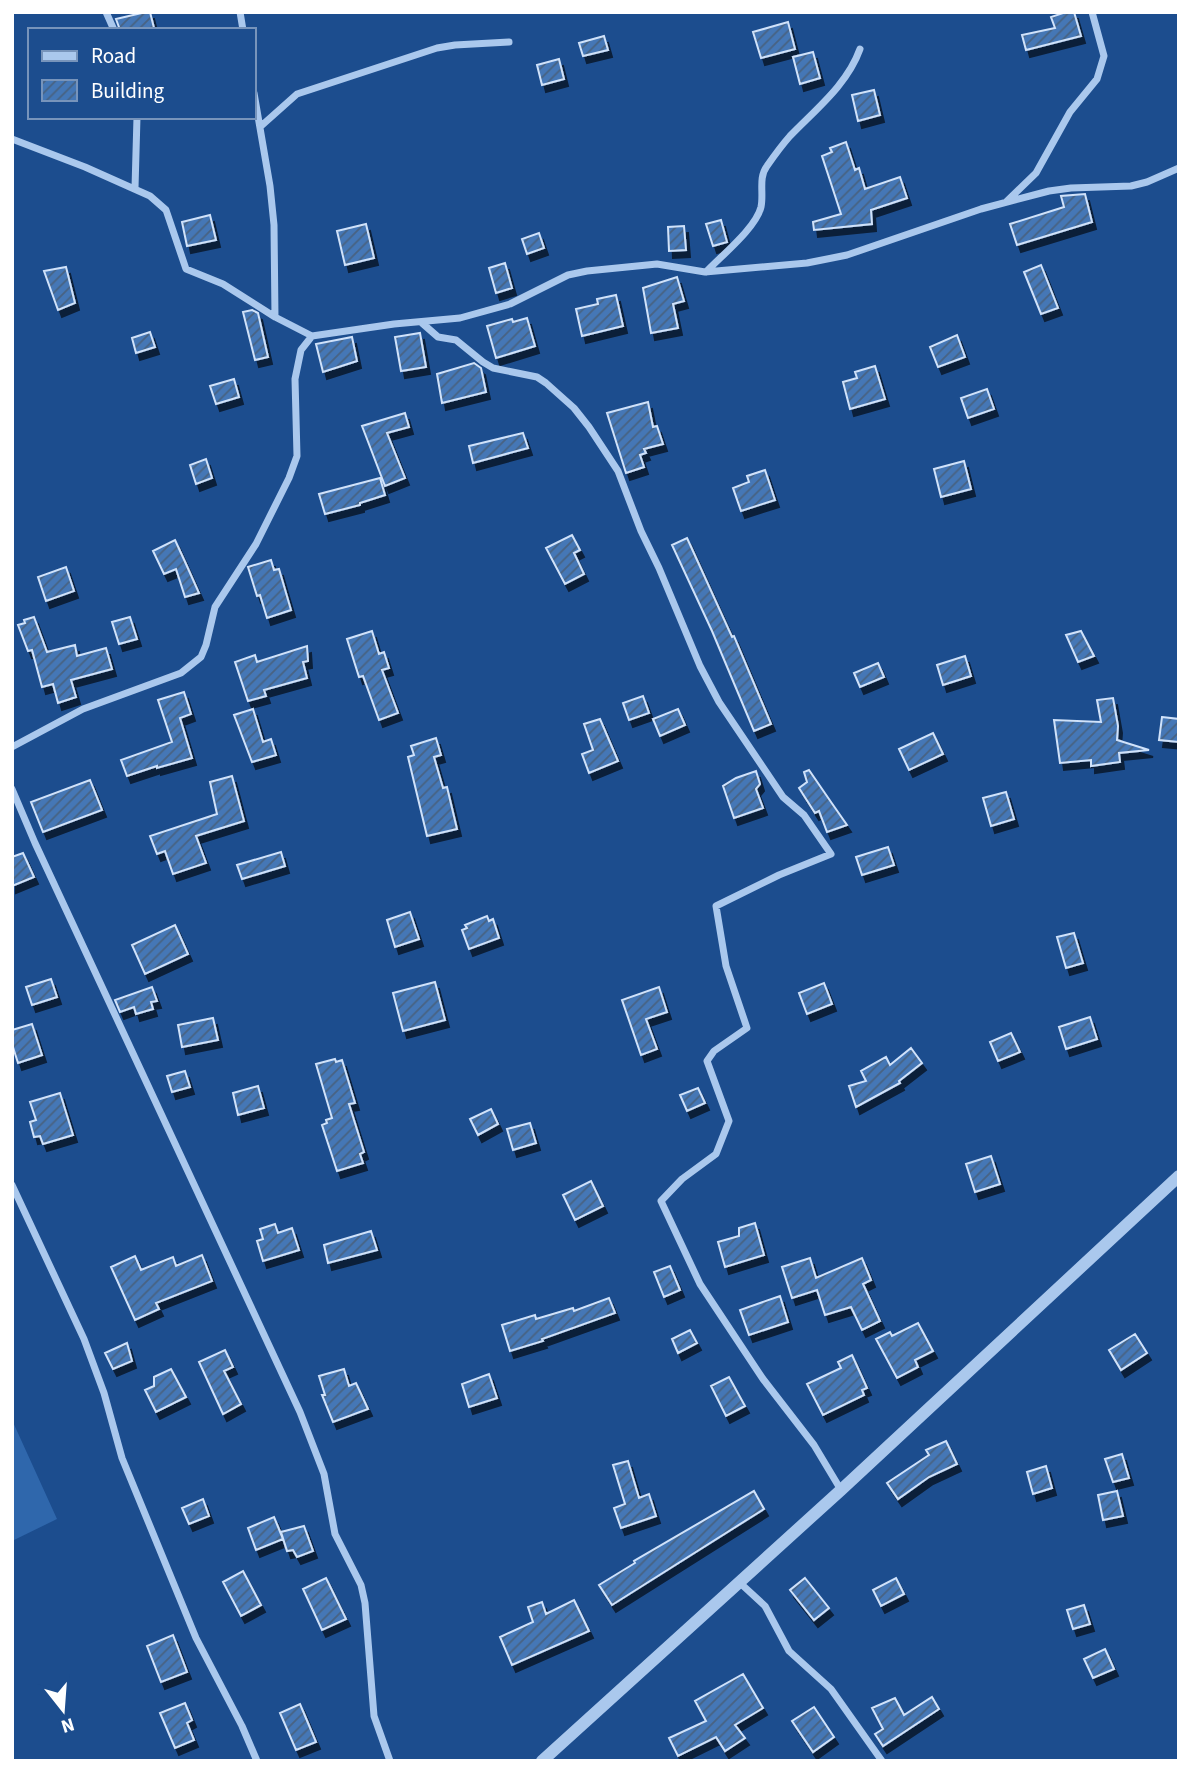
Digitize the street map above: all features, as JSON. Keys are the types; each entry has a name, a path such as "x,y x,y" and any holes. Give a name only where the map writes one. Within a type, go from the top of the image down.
{"street":[{"path":"106,12 113,28"},
{"path":"1005,202 1036,173 1070,112 1097,79 1104,56 1092,12"},
{"path":"260,127 298,94 437,48 509,42"},
{"path":"705,272 749,227 761,208 761,187 765,169 789,137 830,98 856,60 860,49"},
{"path":"256,104 274,225 275,317"},
{"path":"135,188 137,119"},
{"path":"12,139 150,196 166,210 186,269 223,284 275,317 312,336 460,318 495,309 569,275 587,271 657,264 705,272 807,264 847,255 1005,202 1071,188 1131,186 1179,168"},
{"path":"422,323 438,337 456,340 493,368 537,377 574,408 589,427 618,471 640,531 659,568 700,666 719,702 783,797 804,815 831,854 779,875 716,906 726,966 747,1028 714,1051 707,1061 729,1121 716,1154 682,1179 661,1200 700,1284 763,1379 814,1445 841,1490"},
{"path":"12,747 83,709 181,673 201,657 215,607 256,544 297,456 295,379 301,350 312,336"},
{"path":"12,789 300,1412 324,1474 335,1534 343,1555 361,1585 365,1603 374,1716 390,1761"},
{"path":"542,1761 841,1490 1179,1176"},
{"path":"12,1185 84,1339 104,1393 122,1458 196,1637 257,1761"},
{"path":"738,1582 765,1606 789,1651 831,1689 882,1761"}],"shaded area":[{"path":"12,1420 57,1519 12,1541"}],"building":[{"path":"150,12 154,28 119,28 116,19"},
{"path":"1074,12 1081,36 1026,50 1022,35 1055,28 1051,17"},
{"path":"788,22 795,49 761,58 753,32"},
{"path":"604,36 608,50 583,56 579,43"},
{"path":"813,52 820,78 800,84 793,57"},
{"path":"559,59 564,79 542,85 537,65"},
{"path":"874,90 880,115 858,121 852,95"},
{"path":"846,142 855,170 859,168 865,189 900,177 907,198 871,210 872,224 814,230 813,222 841,214 822,156 832,152 830,148"},
{"path":"1085,194 1092,222 1017,245 1010,224 1064,207 1061,196"},
{"path":"210,215 216,240 187,246 182,222"},
{"path":"721,220 727,242 713,246 706,224"},
{"path":"366,224 374,258 345,265 337,231"},
{"path":"684,226 686,250 669,251 668,227"},
{"path":"539,233 544,248 527,254 522,239"},
{"path":"505,263 512,288 496,293 489,268"},
{"path":"1041,265 1058,308 1041,314 1024,272"},
{"path":"66,267 75,303 58,310 44,271"},
{"path":"677,277 684,301 673,304 678,328 651,333 643,288"},
{"path":"616,295 623,326 582,336 576,309 598,304 597,299"},
{"path":"252,310 258,313 268,357 255,360 243,312"},
{"path":"527,318 535,346 496,358 487,326"},
{"path":"150,332 155,347 136,353 132,338"},
{"path":"420,333 426,367 401,371 395,337"},
{"path":"957,335 965,357 938,367 930,347"},
{"path":"352,337 357,361 323,372 316,344"},
{"path":"474,363 481,368 486,392 442,403 437,374"},
{"path":"875,366 885,399 850,409 843,382 857,378 855,372"},
{"path":"234,379 239,397 216,404 210,386"},
{"path":"987,389 994,409 968,418 961,398"},
{"path":"648,402 653,427 657,426 663,444 644,449 646,453 640,455 644,467 626,473 607,413"},
{"path":"405,413 409,427 387,433 405,478 385,486 362,426"},
{"path":"523,433 528,448 473,463 469,446"},
{"path":"206,459 212,478 196,484 190,465"},
{"path":"964,461 971,489 941,497 934,469"},
{"path":"765,470 775,500 741,511 733,488 749,482 747,476"},
{"path":"380,478 385,495 325,514 319,494"},
{"path":"572,535 580,550 574,553 584,574 565,584 546,548"},
{"path":"687,538 732,637 734,636 771,724 754,731 672,545"},
{"path":"175,540 199,593 185,597 176,569 164,574 153,551"},
{"path":"271,560 274,570 279,569 291,610 267,618 248,567"},
{"path":"66,567 74,591 46,601 38,577"},
{"path":"34,617 47,652 75,645 77,656 106,648 112,669 71,680 76,697 58,703 53,684 42,687 32,650 28,651 18,625"},
{"path":"130,617 137,639 119,644 112,622"},
{"path":"372,631 379,654 384,652 389,668 382,670 398,713 379,720 363,676 359,677 347,639"},
{"path":"1081,631 1094,656 1078,662 1066,635"},
{"path":"307,646 308,661 303,662 307,678 264,690 266,696 248,701 235,662 255,655 257,662"},
{"path":"965,656 971,676 943,685 937,665"},
{"path":"878,663 884,677 860,687 854,673"},
{"path":"184,692 191,714 180,718 192,758 127,776 121,760 172,742 158,700"},
{"path":"643,696 649,713 629,720 623,703"},
{"path":"1113,698 1118,726 1117,740 1149,750 1119,753 1120,762 1091,766 1091,760 1060,763 1054,720 1101,722 1097,700"},
{"path":"253,709 263,742 271,739 276,755 252,762 234,715"},
{"path":"678,709 685,725 660,736 653,719"},
{"path":"1162,717 1179,719 1179,742 1159,740"},
{"path":"600,719 618,761 589,773 582,754 593,750 584,724"},
{"path":"933,733 943,754 909,770 899,749"},
{"path":"436,738 441,755 434,757 443,788 447,787 457,829 427,836 408,757 414,755 411,746"},
{"path":"809,770 847,825 827,832 819,811 815,813 799,788 807,782 804,772"},
{"path":"756,771 760,784 756,789 763,808 734,818 723,786"},
{"path":"232,776 244,821 196,836 206,863 173,874 165,851 157,854 150,836 217,814 210,782"},
{"path":"90,780 102,810 43,832 31,802"},
{"path":"1006,792 1014,819 991,826 983,798"},
{"path":"888,847 894,865 862,875 856,857"},
{"path":"281,852 285,866 242,879 237,865"},
{"path":"23,853 34,877 12,886 12,857"},
{"path":"410,912 419,939 395,947 387,920"},
{"path":"487,916 489,921 493,919 499,938 469,949 462,930 467,928 465,925"},
{"path":"175,925 188,954 145,974 132,945"},
{"path":"1074,933 1083,963 1066,968 1057,937"},
{"path":"51,979 57,997 32,1005 26,987"},
{"path":"435,982 445,1020 403,1031 393,993"},
{"path":"824,983 832,1004 807,1014 799,993"},
{"path":"152,987 157,1001 151,1002 153,1009 136,1014 134,1007 120,1012 115,1000"},
{"path":"659,987 667,1012 646,1019 657,1049 641,1055 622,1000"},
{"path":"1090,1017 1097,1039 1066,1049 1059,1027"},
{"path":"213,1018 218,1040 182,1047 178,1025"},
{"path":"32,1024 42,1055 18,1063 12,1044 12,1030"},
{"path":"1011,1033 1020,1052 998,1061 990,1042"},
{"path":"911,1048 922,1063 899,1081 900,1083 856,1107 849,1086 866,1081 861,1071 886,1057 890,1065"},
{"path":"335,1059 336,1062 342,1060 355,1103 349,1104 364,1152 360,1154 363,1163 337,1171 322,1125 332,1118 316,1064"},
{"path":"185,1071 190,1087 172,1092 167,1076"},
{"path":"258,1086 264,1108 238,1115 233,1093"},
{"path":"698,1088 705,1103 687,1111 680,1095"},
{"path":"60,1093 73,1135 43,1144 40,1136 34,1137 30,1122 36,1120 30,1102"},
{"path":"491,1109 498,1124 478,1135 470,1119"},
{"path":"530,1123 536,1143 513,1150 507,1129"},
{"path":"991,1156 1000,1184 975,1192 966,1164"},
{"path":"591,1181 603,1206 575,1220 563,1195"},
{"path":"755,1223 764,1255 725,1267 718,1242 739,1236 739,1228"},
{"path":"275,1224 278,1233 292,1228 299,1250 263,1261 257,1241 263,1239 260,1229"},
{"path":"371,1231 377,1250 328,1263 324,1245"},
{"path":"202,1255 212,1281 156,1303 159,1309 135,1320 111,1267 135,1256 141,1270 173,1257 176,1266"},
{"path":"810,1258 816,1278 862,1258 871,1280 863,1284 880,1321 862,1330 851,1307 825,1315 817,1290 792,1298 782,1267"},
{"path":"670,1266 680,1290 664,1297 654,1272"},
{"path":"780,1296 788,1322 749,1335 740,1310"},
{"path":"609,1298 615,1313 510,1351 502,1325 535,1315 536,1319 573,1308 574,1311"},
{"path":"918,1323 933,1351 915,1360 918,1367 897,1378 876,1339 890,1332 892,1336"},
{"path":"690,1330 697,1343 678,1353 672,1339"},
{"path":"1135,1334 1147,1353 1121,1370 1109,1350"},
{"path":"127,1343 132,1361 113,1369 105,1353"},
{"path":"225,1350 233,1367 224,1371 241,1404 223,1414 199,1362"},
{"path":"852,1355 867,1388 862,1390 864,1395 823,1415 807,1384 841,1368 838,1362"},
{"path":"171,1369 186,1397 156,1412 145,1390 154,1386 154,1377"},
{"path":"344,1369 349,1386 356,1383 368,1409 333,1422 322,1395 325,1395 319,1376"},
{"path":"489,1374 497,1398 469,1407 462,1384"},
{"path":"729,1377 745,1406 726,1416 711,1386"},
{"path":"946,1441 957,1464 929,1477 898,1499 887,1483 929,1455 926,1450"},
{"path":"1122,1454 1129,1478 1113,1482 1105,1459"},
{"path":"628,1461 639,1498 649,1494 656,1516 621,1528 614,1508 625,1504 613,1465"},
{"path":"1046,1466 1052,1488 1033,1494 1027,1472"},
{"path":"754,1491 764,1509 612,1605 599,1585 635,1563 634,1561"},
{"path":"1117,1491 1123,1516 1103,1520 1098,1495"},
{"path":"203,1499 209,1516 189,1524 182,1508"},
{"path":"274,1517 283,1539 256,1550 248,1528"},
{"path":"304,1526 313,1551 297,1557 293,1550 287,1551 281,1532"},
{"path":"243,1571 261,1605 241,1616 223,1582"},
{"path":"326,1578 346,1619 322,1630 303,1589"},
{"path":"805,1578 829,1608 814,1620 790,1590"},
{"path":"896,1578 904,1594 881,1606 873,1590"},
{"path":"574,1600 589,1631 512,1665 500,1637 533,1622 528,1607 542,1602 546,1614"},
{"path":"1084,1605 1090,1624 1073,1629 1067,1610"},
{"path":"173,1635 187,1672 161,1682 147,1646"},
{"path":"1105,1649 1114,1669 1093,1678 1084,1659"},
{"path":"743,1674 763,1708 735,1725 745,1738 725,1751 716,1737 678,1756 669,1738 706,1721 695,1701"},
{"path":"932,1697 939,1709 883,1746 875,1734 883,1729 872,1708 895,1698 904,1715"},
{"path":"185,1703 192,1720 187,1723 194,1740 175,1748 160,1713"},
{"path":"300,1704 316,1742 296,1750 280,1713"},
{"path":"814,1707 834,1737 813,1752 792,1721"}]}
